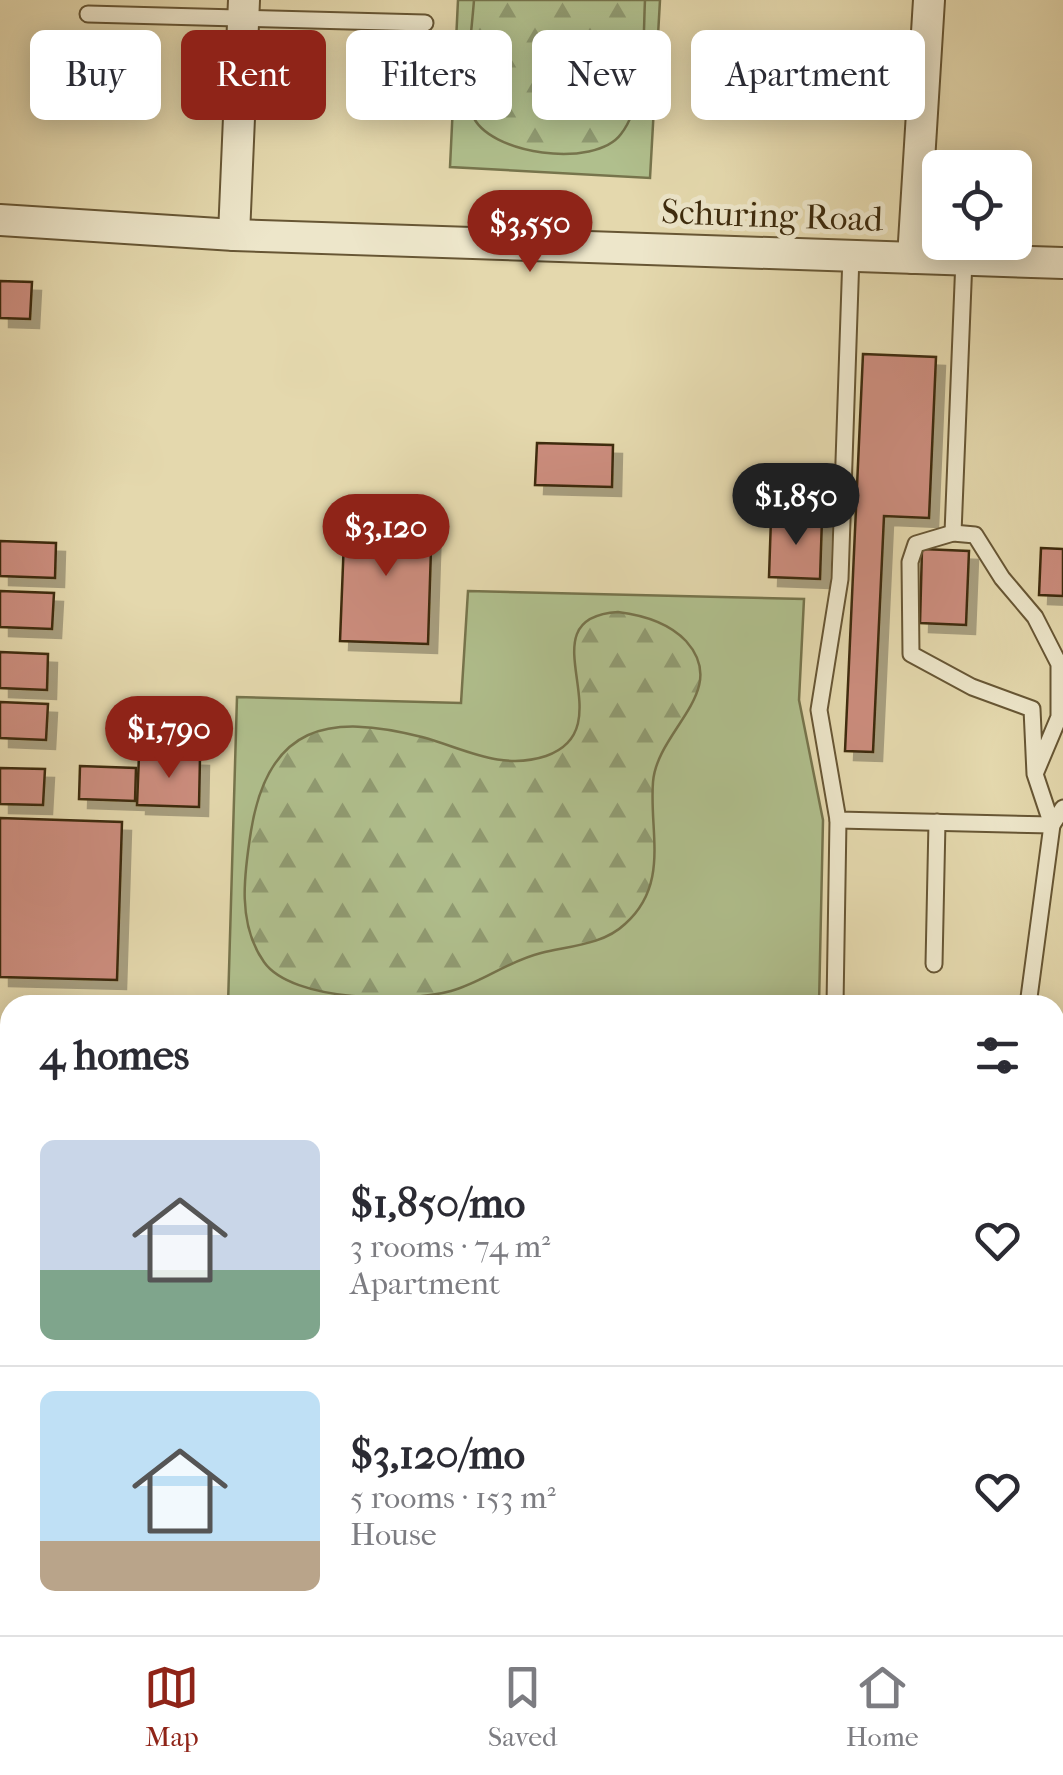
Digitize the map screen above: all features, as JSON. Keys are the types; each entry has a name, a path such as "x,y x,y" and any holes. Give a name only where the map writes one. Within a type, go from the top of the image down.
{"street":[{"path":"913,258 929,0"},
{"path":"234,236 244,9"},
{"name":"Schuring Road","path":"0,220 234,236 922,258"},
{"name":"Schuring Road","path":"964,260 1063,262"}],"lane":[{"path":"88,14 244,9 425,23"},
{"path":"834,995 838,820 819,710 840,579 851,256"},
{"path":"952,533 964,260"},
{"path":"1035,774 1059,717 1058,664 1035,617 1002,578 975,536 952,533 916,544 910,562 911,654 972,688 1032,710 1035,774 1052,825"},
{"path":"1029,995 1052,825 1063,808"},
{"path":"838,820 1052,825"},
{"path":"934,964 938,822"}],"green space":[{"path":"458,0 660,0 658,30 532,30 532,120 653,120 650,178 450,167 452,120 512,120 512,30 457,30"},
{"path":"474,0 645,0 644,30 532,30 532,120 629,120 621,134 608,145 566,154 519,148 482,128 476,120 512,120 512,30 471,30"},
{"path":"468,591 804,599 799,700 823,820 819,995 228,995 237,697 461,703"},
{"path":"618,612 655,621 686,641 698,659 700,677 696,694 657,763 653,782 653,875 639,908 625,924 596,941 529,957 463,987 432,995 345,995 299,985 278,975 264,962 250,932 245,899 246,865 259,796 272,768 288,748 308,735 331,728 358,727 422,737 498,759 546,756 569,742 578,722 574,653 577,633 590,619"}],"building":[{"path":"0,281 32,282 30,319 0,318"},
{"path":"863,354 936,357 929,518 884,516 873,752 845,751"},
{"path":"537,443 613,445 612,487 535,485"},
{"path":"345,514 432,517 428,644 340,641"},
{"path":"771,518 822,519 820,579 769,577"},
{"path":"0,541 56,543 55,578 0,576"},
{"path":"1041,548 1063,549 1063,596 1039,595"},
{"path":"922,549 969,551 966,625 920,623"},
{"path":"0,591 54,593 52,629 0,627"},
{"path":"0,652 48,654 47,690 0,688"},
{"path":"0,702 48,704 46,740 0,738"},
{"path":"139,755 200,757 199,807 137,805"},
{"path":"80,766 136,768 135,801 79,799"},
{"path":"0,768 45,769 43,805 0,804"},
{"path":"0,818 122,822 117,980 0,977"}]}
